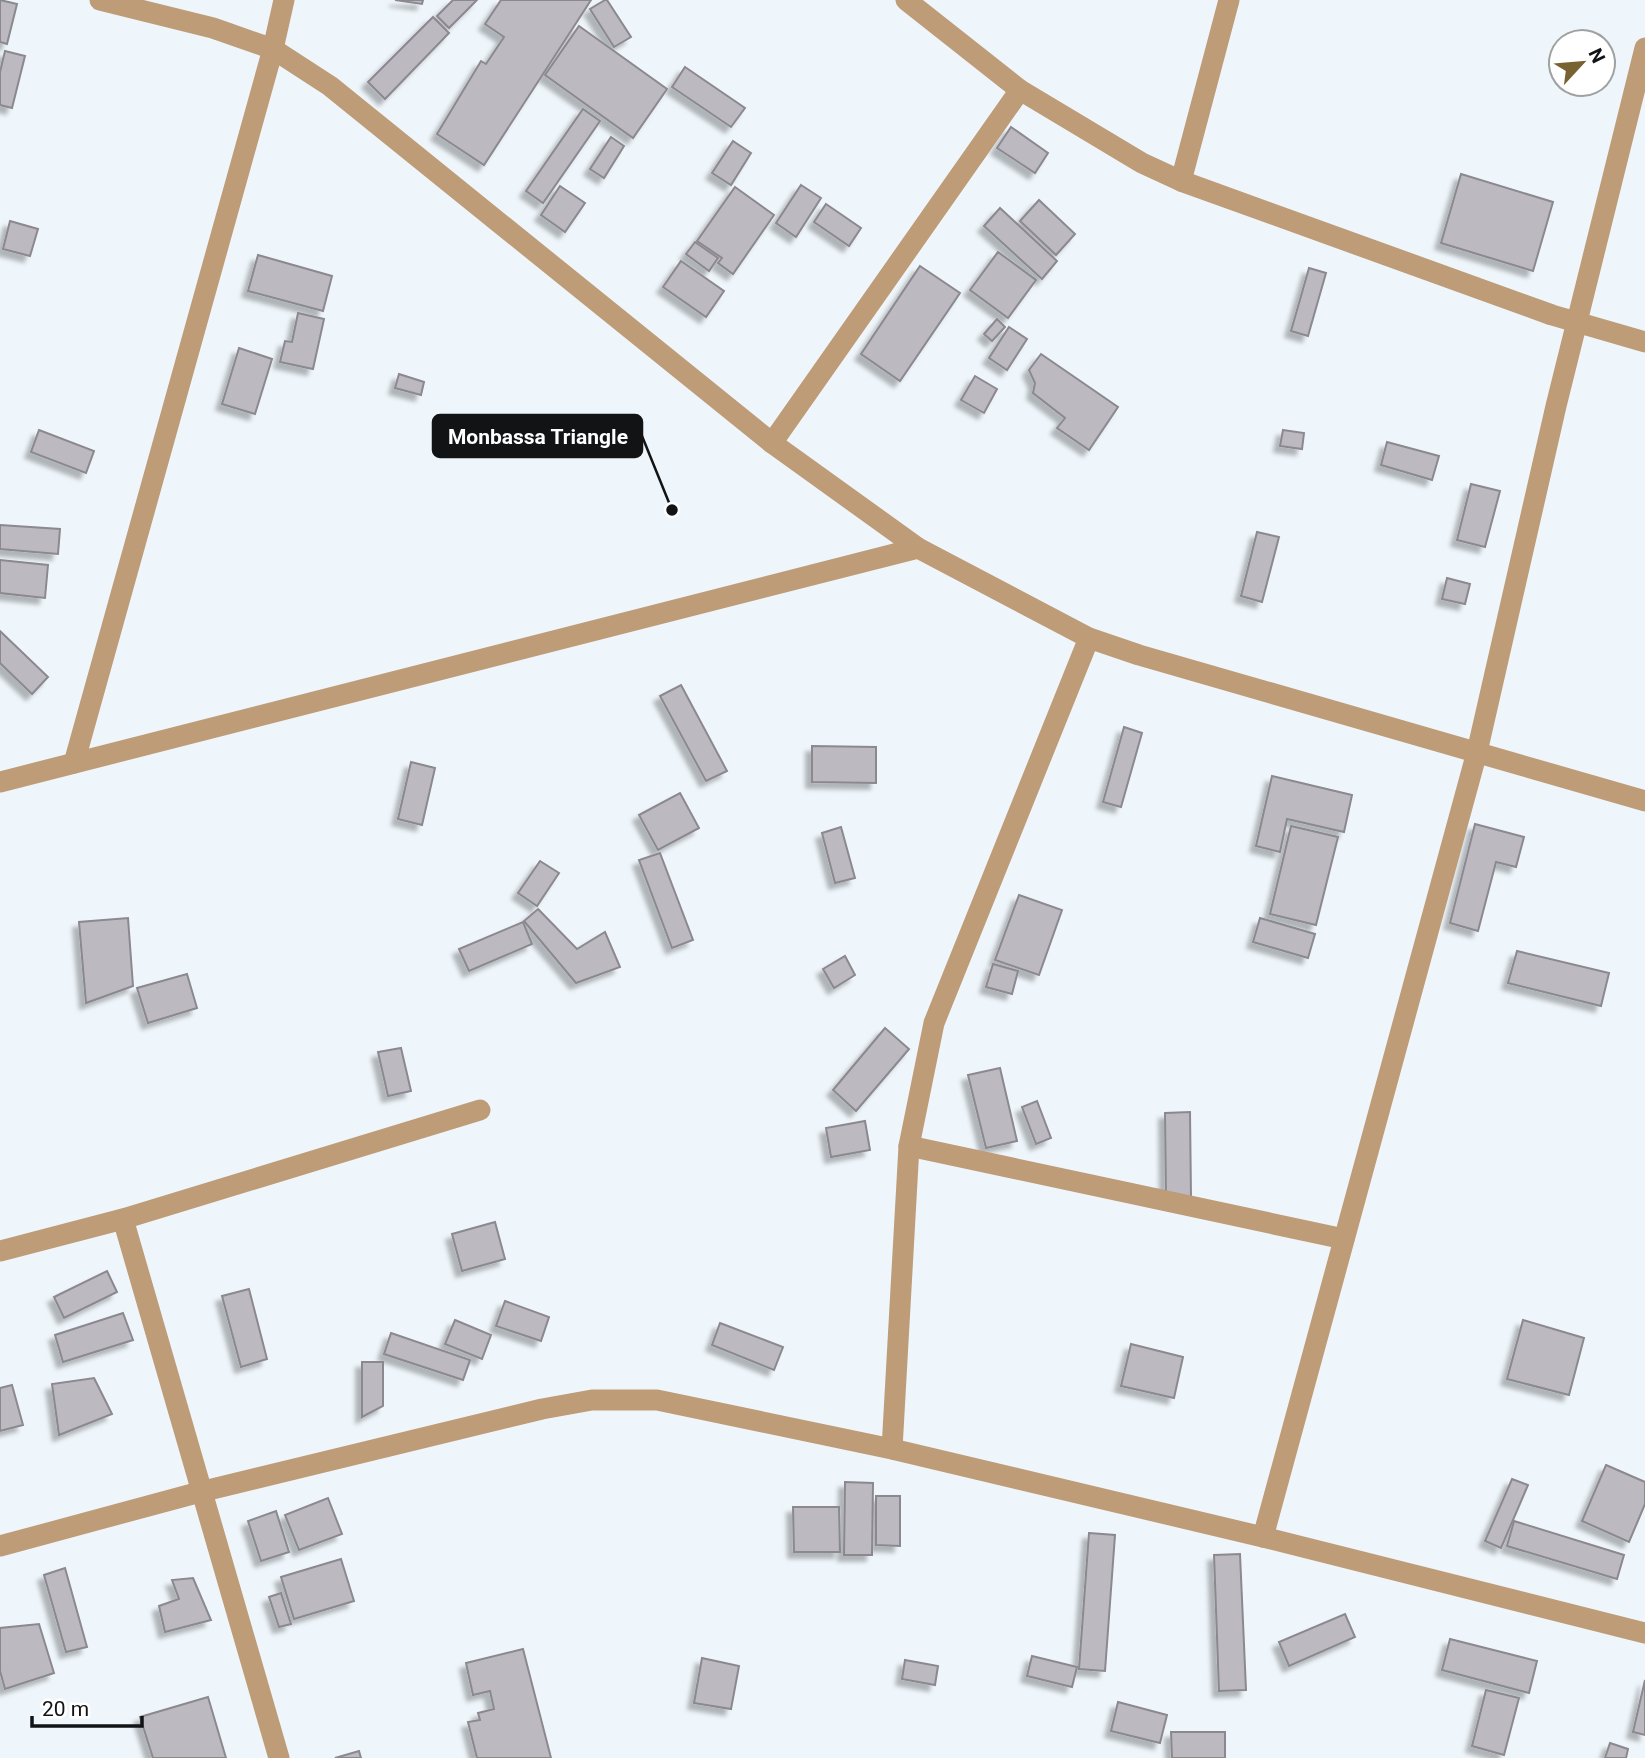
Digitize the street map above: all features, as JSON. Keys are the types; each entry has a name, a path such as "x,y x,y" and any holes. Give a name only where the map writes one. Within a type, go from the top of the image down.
{"street":[{"path":"100,0 213,28 273,50 330,86 772,443 918,548 1088,638 1645,801"},
{"path":"74,763 285,0"},
{"path":"906,0 1020,90 1142,163 1181,181 1577,323 1645,342"},
{"path":"1181,181 1229,0"},
{"path":"1263,1537 1477,752 1556,405 1645,48"},
{"path":"772,443 1020,90"},
{"path":"0,782 918,548"},
{"path":"892,1449 909,1146 934,1023 1088,638"},
{"path":"0,1251 123,1219 480,1110"},
{"path":"909,1146 1344,1239"},
{"path":"123,1219 279,1758"},
{"path":"0,1546 200,1492 542,1409 592,1401 657,1400 892,1449 1263,1537 1645,1633"}],"building":[{"path":"0,0 17,4 7,44 0,42"},
{"path":"395,0 423,0 422,4"},
{"path":"453,0 477,0 449,28 437,16"},
{"path":"501,0 591,0 484,165 437,134 481,61 486,64 504,37 485,24"},
{"path":"605,0 631,37 614,47 590,9"},
{"path":"433,17 449,33 385,99 368,82"},
{"path":"579,26 667,89 633,138 545,75"},
{"path":"5,51 25,56 12,108 0,105 0,72"},
{"path":"685,67 745,108 731,127 672,87"},
{"path":"583,109 600,121 543,203 526,191"},
{"path":"1011,127 1048,153 1035,173 997,148"},
{"path":"611,137 624,146 604,178 590,169"},
{"path":"733,141 751,153 731,185 712,173"},
{"path":"1461,174 1553,202 1533,271 1441,243"},
{"path":"801,185 821,198 796,237 776,223"},
{"path":"560,186 585,203 565,232 541,215"},
{"path":"735,187 774,215 733,274 718,263 722,258 697,241"},
{"path":"1039,200 1075,234 1056,255 1020,221"},
{"path":"826,204 861,228 849,246 814,222"},
{"path":"1000,208 1057,261 1042,279 984,226"},
{"path":"10,221 38,229 30,256 3,249"},
{"path":"695,242 718,258 709,271 686,254"},
{"path":"998,252 1036,280 1008,318 970,290"},
{"path":"258,255 332,276 323,311 248,291"},
{"path":"681,261 724,291 706,317 663,287"},
{"path":"920,266 960,293 900,381 861,354"},
{"path":"1309,268 1326,273 1308,336 1291,331"},
{"path":"298,313 324,319 313,369 280,362 285,341 292,342"},
{"path":"997,319 1005,327 992,341 984,334"},
{"path":"1009,327 1027,339 1007,370 989,358"},
{"path":"239,348 272,359 255,414 222,404"},
{"path":"1041,354 1118,407 1089,450 1057,428 1065,418 1033,393 1035,383 1029,370"},
{"path":"399,374 424,382 421,395 395,388"},
{"path":"975,376 997,389 984,413 961,400"},
{"path":"39,430 94,451 86,473 31,452"},
{"path":"1283,430 1304,433 1302,449 1280,446"},
{"path":"1387,442 1439,456 1432,480 1381,465"},
{"path":"1471,484 1500,491 1485,547 1457,540"},
{"path":"0,525 60,529 58,554 0,549"},
{"path":"1257,532 1279,537 1262,602 1241,596"},
{"path":"0,560 48,565 45,598 0,593"},
{"path":"1447,578 1470,584 1465,604 1442,599"},
{"path":"0,631 48,677 32,694 0,663"},
{"path":"681,685 727,771 706,781 660,696"},
{"path":"1124,727 1142,733 1121,807 1103,802"},
{"path":"812,746 876,747 876,783 812,782"},
{"path":"411,762 435,768 422,825 398,819"},
{"path":"1272,776 1352,795 1344,832 1287,819 1280,852 1256,846"},
{"path":"680,793 699,828 658,850 639,815"},
{"path":"1475,824 1524,837 1516,867 1496,862 1478,931 1450,923"},
{"path":"1291,826 1338,837 1316,925 1270,914"},
{"path":"841,827 855,878 835,883 822,833"},
{"path":"660,853 693,940 672,948 639,860"},
{"path":"540,861 559,873 537,906 518,893"},
{"path":"1019,895 1062,910 1039,975 995,960"},
{"path":"538,909 577,949 605,932 620,967 576,983 524,921"},
{"path":"128,918 133,986 86,1003 79,922"},
{"path":"1260,918 1315,934 1308,958 1253,942"},
{"path":"523,922 532,944 469,971 459,949"},
{"path":"1517,951 1609,973 1601,1006 1508,983"},
{"path":"845,956 855,975 834,988 823,969"},
{"path":"993,964 1018,971 1012,994 986,987"},
{"path":"187,974 197,1008 148,1023 137,988"},
{"path":"885,1028 909,1049 856,1111 833,1090"},
{"path":"401,1048 411,1091 388,1096 378,1052"},
{"path":"1000,1068 1017,1141 986,1148 968,1075"},
{"path":"1037,1101 1051,1138 1036,1144 1022,1107"},
{"path":"1190,1112 1191,1197 1166,1198 1165,1113"},
{"path":"865,1121 870,1150 831,1157 826,1128"},
{"path":"495,1222 505,1259 462,1271 452,1234"},
{"path":"107,1271 117,1292 64,1318 54,1297"},
{"path":"249,1289 267,1359 241,1367 222,1296"},
{"path":"505,1301 549,1317 541,1341 496,1326"},
{"path":"123,1313 133,1340 63,1362 55,1335"},
{"path":"455,1320 491,1335 482,1359 445,1344"},
{"path":"1523,1320 1584,1338 1569,1395 1507,1379"},
{"path":"720,1323 783,1347 774,1370 712,1345"},
{"path":"391,1333 470,1360 463,1380 384,1354"},
{"path":"1131,1344 1183,1357 1174,1398 1121,1386"},
{"path":"362,1362 383,1362 383,1406 362,1417"},
{"path":"94,1378 112,1414 59,1435 52,1384"},
{"path":"12,1385 23,1425 0,1431 0,1388"},
{"path":"1606,1465 1645,1482 1645,1504 1629,1542 1582,1521"},
{"path":"1512,1479 1528,1485 1501,1548 1485,1541"},
{"path":"845,1482 873,1483 872,1555 844,1555"},
{"path":"876,1496 900,1496 900,1546 876,1545"},
{"path":"328,1498 342,1534 299,1550 285,1515"},
{"path":"793,1507 839,1507 840,1552 794,1552"},
{"path":"276,1511 289,1552 261,1561 248,1521"},
{"path":"1514,1521 1624,1555 1617,1579 1507,1546"},
{"path":"1089,1533 1115,1535 1105,1671 1079,1669"},
{"path":"1240,1554 1246,1690 1219,1691 1214,1555"},
{"path":"341,1559 354,1601 294,1619 281,1577"},
{"path":"65,1568 87,1647 66,1652 44,1575"},
{"path":"193,1578 211,1620 165,1632 159,1606 179,1599 172,1580"},
{"path":"281,1593 291,1624 279,1627 269,1597"},
{"path":"1345,1614 1355,1637 1289,1666 1279,1642"},
{"path":"39,1624 54,1673 5,1689 0,1671 0,1628"},
{"path":"1450,1639 1537,1661 1529,1693 1442,1670"},
{"path":"523,1649 551,1758 477,1758 468,1722 480,1720 478,1713 494,1709 490,1691 473,1695 466,1663"},
{"path":"1032,1656 1077,1667 1072,1687 1027,1676"},
{"path":"702,1658 739,1666 731,1709 694,1703"},
{"path":"905,1660 938,1666 935,1685 902,1679"},
{"path":"1645,1680 1645,1735 1633,1732"},
{"path":"1486,1690 1519,1698 1504,1755 1472,1746"},
{"path":"208,1697 226,1758 153,1758 140,1717"},
{"path":"1118,1702 1167,1715 1160,1743 1111,1731"},
{"path":"1171,1732 1225,1732 1225,1758 1172,1758"},
{"path":"1610,1743 1628,1749 1626,1758 1605,1758"},
{"path":"359,1751 361,1758 335,1758"}],"place":[{"name":"Monbassa Triangle","path":"672,510"}]}
